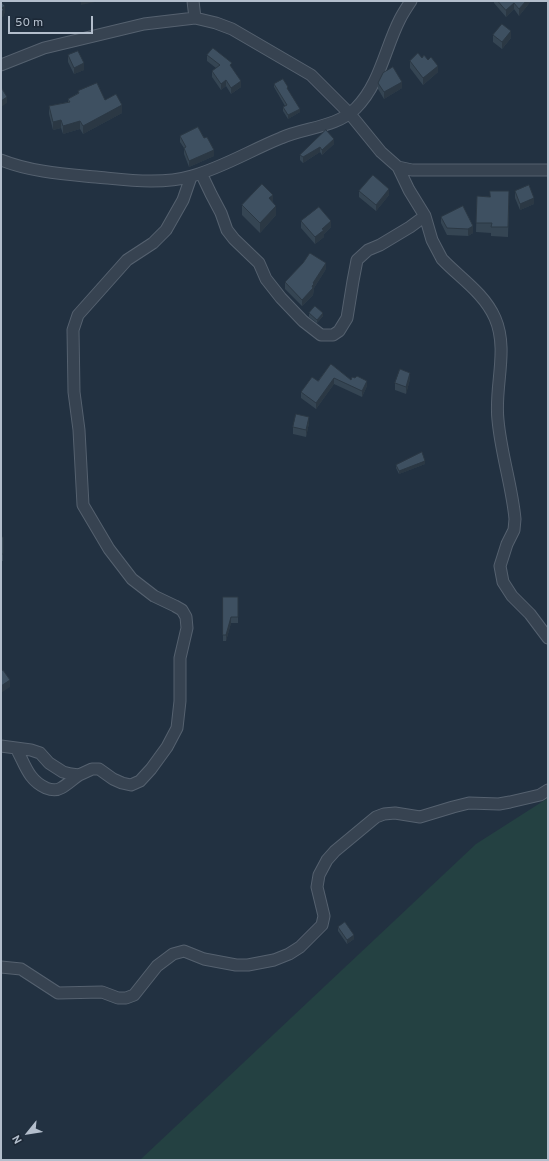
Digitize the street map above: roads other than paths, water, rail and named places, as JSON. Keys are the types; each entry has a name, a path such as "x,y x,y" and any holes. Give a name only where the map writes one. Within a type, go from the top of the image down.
{"street":[{"path":"193,1 195,18"},
{"path":"1,160 41,171 134,181 164,181 196,175 239,158 282,137 325,125 350,114 367,96 399,20 411,1"},
{"path":"1,65 44,48 86,37 144,24 195,18 232,29 311,75 350,114 381,152 398,167 409,190 425,216 432,240 442,259 484,300 490,309 499,330 501,360 497,401 498,421 515,519 514,530 507,544 500,566 503,582 512,596 530,614 548,638"},
{"path":"398,167 412,170 548,170"},
{"path":"196,175 211,194 221,212 227,230 259,263 266,280 303,321 321,335 332,335 339,331 347,318 352,281 357,260 368,250 410,228 425,216"},
{"path":"16,748 30,776 38,784 50,790 61,788 79,775 92,769 99,770 113,779 130,785 140,781 151,769 167,747 177,728 180,701 180,658 188,628 186,617 182,610 154,596 132,579 109,549 83,505 79,430 74,392 73,330 78,315 126,260 166,230 196,175"},
{"path":"1,746 40,753 49,763 64,772 79,775"},
{"path":"1,967 21,969 58,993 102,992 118,998 126,998 134,995 157,966 173,954 184,951 204,959 236,965 248,965 274,960 300,948 322,925 324,916 317,886 319,875 327,860 335,851 376,817 384,814 395,813 420,817 469,803 499,804 510,802 540,795 548,790"}]}
